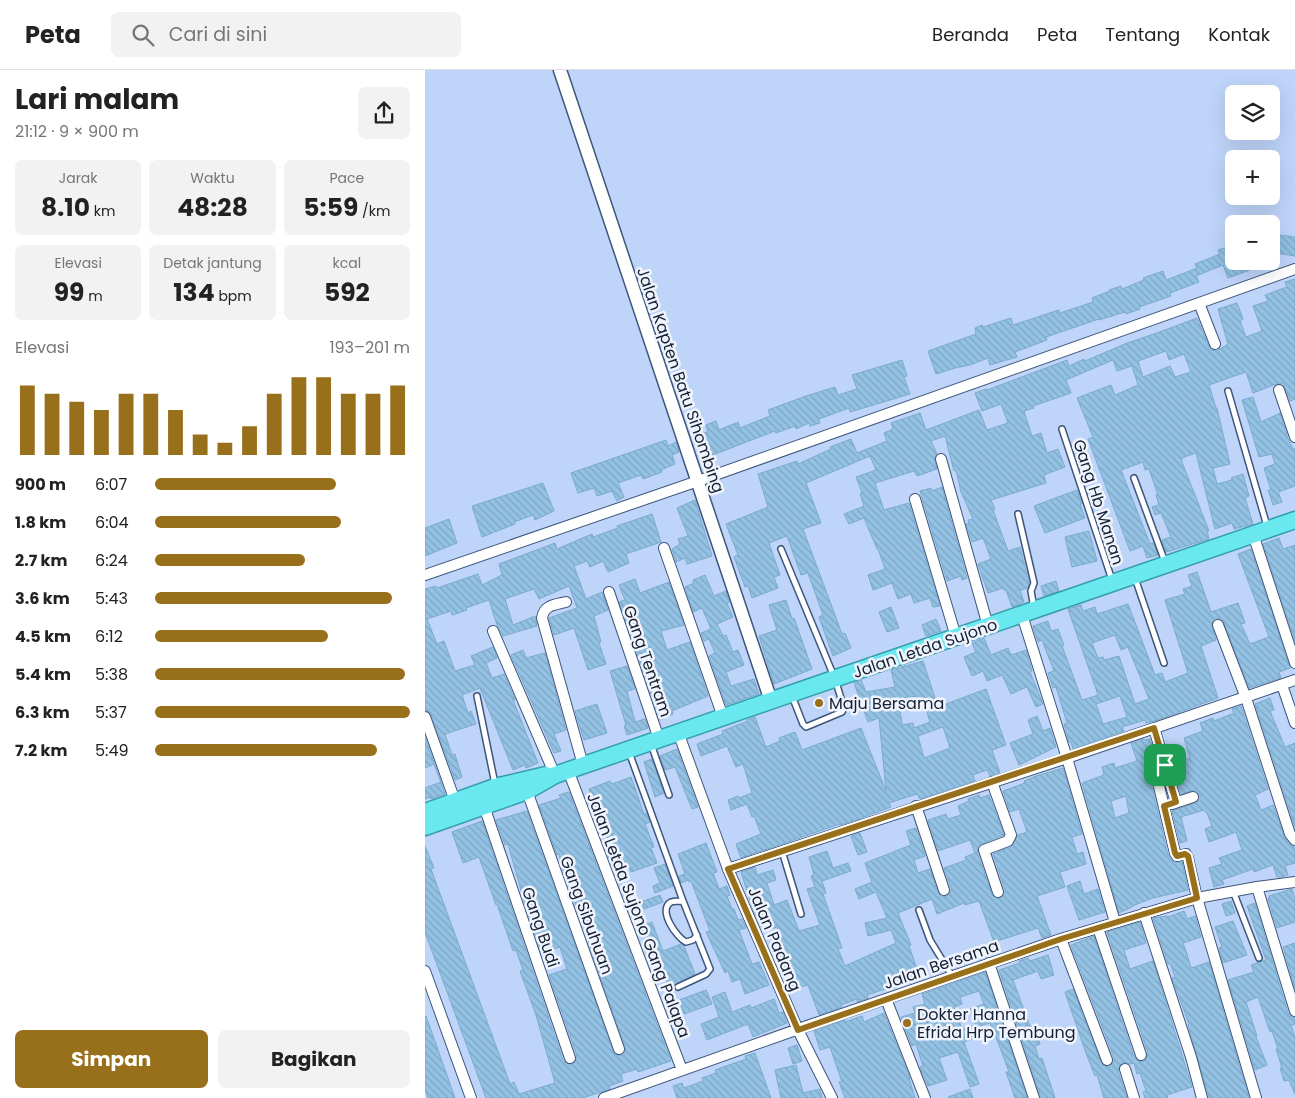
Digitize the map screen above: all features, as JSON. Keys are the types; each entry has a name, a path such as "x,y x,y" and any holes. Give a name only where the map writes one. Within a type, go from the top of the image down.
{"highway":[{"name":"Jalan Letda Sujono","path":"425,827 484,806 525,785 1295,520"},
{"name":"Jalan Letda Sujono","path":"425,812 495,787 525,785"}],"street":[{"name":"Jalan Kapten Batu Sihombing","path":"560,70 771,701"},
{"path":"425,575 698,481 1295,270"},
{"path":"1199,303 1215,344"},
{"path":"1279,390 1295,437"},
{"path":"941,459 989,626"},
{"path":"915,499 956,637"},
{"path":"1261,532 1295,663"},
{"path":"664,548 723,717"},
{"name":"Gang Tentram","path":"609,592 655,741"},
{"path":"566,602 548,606 542,618 569,770"},
{"path":"1028,613 1067,758 1115,922"},
{"path":"1218,625 1246,698 1289,834 1295,840"},
{"path":"493,630 569,770"},
{"path":"728,869 1067,758 1295,680"},
{"path":"1281,685 1295,723"},
{"path":"425,717 455,801"},
{"path":"1154,728 1176,802"},
{"name":"Jalan Padang","path":"678,732 728,869 798,1030 832,1098"},
{"name":"Jalan Letda Sujono Gang Palapa","path":"569,770 682,1070"},
{"path":"1157,778 1175,853 1177,856 1185,854 1188,856 1197,898 1256,1098"},
{"path":"991,782 1011,835 1008,841 984,850 998,892"},
{"name":"Gang Sibuhuan","path":"525,785 619,1049"},
{"path":"1164,806 1193,797"},
{"name":"Gang Budi","path":"484,806 570,1058"},
{"path":"916,806 944,890"},
{"name":"Jalan Bersama","path":"603,1098 952,976 1115,922 1197,898 1295,882"},
{"path":"1257,887 1295,1012"},
{"path":"1144,913 1191,1057 1202,1098"},
{"path":"1098,928 1141,1055"},
{"path":"1061,939 1107,1060"},
{"path":"989,964 1034,1098"},
{"path":"425,970 471,1098"},
{"path":"886,999 925,1098"},
{"path":"1125,1069 1134,1098"}],"lane":[{"path":"1228,391 1261,532"},
{"name":"Gang Hb Manan","path":"1062,429 1113,583"},
{"path":"1134,478 1166,565"},
{"path":"1018,514 1035,583 1028,613"},
{"path":"781,549 835,679 844,710 809,727 803,724 791,694"},
{"path":"1134,576 1164,663"},
{"path":"477,696 495,787"},
{"path":"655,741 669,795"},
{"path":"628,750 683,901 709,964 709,972 678,987"},
{"path":"781,851 801,914"},
{"path":"1233,891 1259,958"},
{"path":"683,901 671,902 669,904 666,911 669,922 681,940 689,942 697,935"},
{"path":"919,910 930,940 952,976"}],"building":[{"path":"1280,235 1295,237 1295,256 1280,254"},
{"path":"1225,248 1225,270 1250,270 1228,278 1223,265 1196,276 1199,282 1170,293 1171,296 1139,307 1140,309 1126,314 1125,312 1099,319 1046,337 1047,340 1015,352 1017,357 990,365 988,358 936,374 928,351 976,334 975,328 1011,318 1013,325 1059,310 1060,313 1093,302 1092,298 1109,290 1121,286 1122,289 1144,280 1143,278 1163,271 1166,280 1197,268 1195,264 1220,254 1218,250"},
{"path":"1295,279 1295,399 1290,401 1283,383 1253,393 1246,372 1209,385 1217,408 1230,464 1213,468 1217,484 1232,480 1231,478 1243,474 1249,496 1245,498 1253,524 1234,529 1232,523 1215,529 1196,453 1182,458 1182,462 1209,531 1207,531 1209,539 1166,552 1162,540 1171,537 1161,513 1155,515 1152,507 1159,505 1156,495 1158,495 1149,469 1145,470 1143,462 1121,470 1150,544 1153,543 1158,555 1147,558 1143,546 1130,551 1088,439 1093,437 1077,398 1111,385 1115,395 1138,385 1132,366 1117,371 1113,360 1066,380 1071,393 1024,411 1032,436 1041,433 1047,453 1058,449 1065,467 1044,475 1046,483 991,500 1008,551 1020,547 1029,583 1028,588 1020,590 1024,602 1012,607 1006,590 1003,588 988,593 978,564 991,559 983,538 972,542 966,524 969,523 968,520 973,519 961,492 945,436 931,441 937,454 934,458 937,469 917,476 914,471 875,483 884,510 909,503 940,606 933,607 930,598 914,603 911,594 898,599 892,583 873,590 868,575 885,569 878,549 864,518 849,524 844,514 864,506 860,494 862,493 856,477 876,470 870,456 806,483 821,523 803,529 842,634 845,633 851,648 833,656 819,617 823,615 808,573 801,575 787,536 769,543 780,575 774,577 778,588 752,598 748,586 745,587 734,557 738,555 726,524 768,507 758,474 797,461 798,464 831,449 830,447 851,439 857,453 887,441 884,433 893,429 891,423 920,413 926,430 979,410 987,430 1008,423 1001,404 982,411 975,393 1067,360 1069,366 1084,359 1085,361 1127,343 1197,318 1209,347 1211,350 1217,351 1228,344 1218,309 1237,303 1243,319 1240,321 1246,337 1262,331 1253,306 1268,301 1265,295 1287,287 1285,282","holes":["1166,351 1169,360 1184,354 1191,372 1175,377 1170,366 1143,377 1138,361"]},
{"path":"902,360 907,376 904,377 910,394 850,412 849,408 819,419 820,423 810,426 809,423 796,429 795,426 776,433 775,431 705,458 698,435 708,432 706,425 716,421 719,430 738,422 740,428 770,416 768,410 806,396 835,387 838,395 857,389 852,375"},
{"path":"1253,397 1261,422 1280,413 1288,439 1293,449 1295,449 1295,486 1278,492 1282,502 1273,505 1268,490 1271,490 1264,468 1275,464 1272,454 1259,457 1242,400"},
{"path":"666,440 668,446 676,442 679,452 672,455 675,464 661,470 662,472 643,479 641,475 618,483 624,497 617,501 612,491 597,496 594,488 578,493 571,473"},
{"path":"543,483 554,511 535,520 533,515 482,537 472,506"},
{"path":"942,487 967,578 962,580 961,576 947,581 920,491 931,488 932,491"},
{"path":"1077,490 1085,518 1045,533 1034,506"},
{"path":"695,500 712,556 687,564 685,558 676,562 672,549 680,544 678,539 688,536 677,508"},
{"path":"652,514 661,542 626,554 629,563 608,572 603,561 590,567 587,561 574,566 586,599 602,592 608,610 594,616 601,642 599,643 606,664 588,670 574,628 554,635 549,618 577,608 569,586 539,599 534,589 505,599 513,625 535,616 537,626 503,636 497,625 489,600 452,615 451,611 427,619 437,644 444,641 455,671 475,665 471,656 493,647 497,658 486,663 492,678 504,674 538,763 526,768 525,765 513,770 480,688 462,695 468,713 471,711 476,724 445,734 452,755 455,754 462,777 455,780 431,715 425,710 425,589 436,586 437,588 478,574 482,585 502,575 499,564 555,543 557,549 592,534 593,537 618,528 617,526"},
{"path":"449,519 457,543 425,556 425,528"},
{"path":"1089,531 1097,561 1072,567 1065,537"},
{"path":"1279,538 1283,549 1295,545 1295,641 1263,544"},
{"path":"1251,549 1290,668 1279,672 1281,678 1249,688 1224,623 1222,619 1216,618 1211,624 1216,640 1201,646 1218,698 1158,720 1146,723 1145,720 1122,727 1124,731 1073,749 1064,724 1067,723 1056,687 1053,688 1048,673 1054,671 1042,640 1038,642 1033,626 1048,621 1051,631 1058,629 1064,645 1062,646 1082,700 1098,695 1068,609 1081,605 1083,611 1095,607 1097,614 1128,604 1155,675 1162,673 1165,682 1188,673 1165,600 1185,594 1183,589 1192,586 1188,575 1197,572 1211,612 1238,603 1245,623 1241,624 1250,644 1269,637 1238,554","holes":["1115,635 1121,650 1128,647 1149,699 1135,704 1119,656 1104,660 1103,657 1098,658 1092,643","1120,696 1127,717 1103,724 1096,704"]},
{"path":"705,575 714,596 726,591 729,602 727,603 733,617 717,624 723,636 726,635 733,652 738,650 744,665 726,672 731,686 754,679 759,694 726,705 709,656 715,653 709,639 704,641 701,633 711,629 702,608 693,612 685,587 694,583 693,580"},
{"path":"635,579 640,593 669,582 684,625 661,631 667,650 690,642 708,696 672,711 673,714 660,720 619,602 625,600 619,585"},
{"path":"1056,581 1059,591 1044,596 1041,586"},
{"path":"786,600 812,669 774,684 759,636 777,630 769,605"},
{"path":"891,607 899,628 887,632 879,612"},
{"path":"936,619 941,631 926,636 922,625"},
{"path":"984,638 991,655 1008,648 1011,655 1026,650 1032,671 1030,672 1043,704 1036,707 1027,687 1011,694 1002,675 987,681 983,671 972,676 964,657 976,652 972,643"},
{"path":"523,650 526,658 545,653 566,730 554,734 561,751 554,753 511,655"},
{"path":"923,661 938,707 986,689 1006,745 992,750 1000,773 990,776 987,770 973,775 975,781 920,799 917,794 889,803 891,807 741,858 736,844 761,834 747,804 731,810 728,800 752,793 743,764 736,767 727,746 701,756 697,744 723,734 722,731 755,717 766,747 780,741 779,738 795,732 802,750 861,728 886,791 879,718 868,722 854,683 861,680 866,692 895,687 891,670","holes":["922,696 930,722 914,728 913,723 902,725 900,711 907,709 905,697","943,727 950,748 924,758 918,736"]},
{"path":"627,666 635,689 627,691 635,722 645,719 648,728 627,735 624,726 626,725 610,671"},
{"path":"1270,698 1274,710 1270,711 1285,747 1295,743 1295,827 1255,704"},
{"path":"597,704 607,733 584,740 575,711"},
{"path":"1241,706 1268,789 1255,795 1261,810 1273,805 1284,836 1294,847 1295,863 1285,866 1288,875 1277,877 1273,865 1254,872 1253,869 1222,880 1224,884 1214,887 1209,868 1222,864 1219,858 1242,850 1236,832 1209,842 1205,829 1212,826 1204,810 1181,817 1187,841 1180,843 1172,811 1196,803 1200,799 1200,795 1194,790 1181,794 1172,764 1190,758 1184,738 1203,731 1200,723 1213,718 1214,721 1234,713 1232,709"},
{"path":"1037,716 1043,731 1050,728 1056,747 1019,765 1010,743 1033,734 1028,720"},
{"path":"425,737 439,776 434,764 425,768"},
{"path":"1150,739 1160,772 1153,773 1150,779 1168,855 1174,862 1182,862 1188,890 1153,898 1119,913 1082,783 1104,775 1102,767 1114,763 1115,768 1137,761 1131,743","holes":["1126,796 1129,813 1115,818 1111,801"]},
{"path":"677,749 698,807 692,809 675,767 665,770 660,756"},
{"path":"652,759 664,793 655,797 644,762"},
{"path":"1063,768 1082,834 1072,837 1077,854 1083,852 1086,864 1060,872 1065,887 1037,896 1051,935 1042,938 1038,928 994,942 979,901 965,905 964,903 937,914 932,899 898,913 922,979 910,983 909,981 867,995 868,998 857,1002 857,999 841,1005 842,1007 819,1015 808,985 791,990 786,977 784,978 775,951 784,948 777,927 771,929 770,924 761,927 753,910 741,872 755,867 757,875 773,870 776,880 767,883 774,905 787,900 799,931 820,925 807,889 815,887 811,876 814,875 809,857 827,851 833,868 848,863 851,871 822,881 826,893 823,894 842,948 838,949 845,966 896,943 891,930 868,936 865,923 887,918 876,892 859,899 855,889 872,882 865,863 911,845 906,831 916,828 925,856 914,860 918,873 930,869 938,893 942,897 947,896 951,892 951,888 944,868 966,860 965,857 975,853 970,840 938,851 928,820 946,814 948,819 961,815 958,806 969,801 968,799 979,795 980,798 989,795 1004,835 981,844 978,846 977,852 992,895 996,899 1001,898 1005,894 1005,890 993,854 1011,847 1018,835 1027,832 1019,809 1010,812 1003,791 1025,783 1024,781 1036,776"},
{"path":"631,777 644,814 646,813 650,822 645,824 654,847 651,848 657,863 631,872 627,861 612,866 605,847 610,845 589,789 610,781 612,784"},
{"path":"441,782 445,794 425,799 425,788"},
{"path":"569,792 671,1061 638,1072 637,1069 621,1074 623,1081 609,1086 610,1089 583,1098 486,1098 425,932 425,846 434,868 431,869 510,1084 514,1082 519,1094 555,1083 536,1015 520,971 523,970 516,950 513,951 479,857 463,863 452,832 482,821 563,1060 572,1065 577,1056 549,975 567,969 560,947 541,953 508,844 505,845 496,820 527,811 613,1051 621,1056 625,1053 625,1047 588,942 590,941 565,878 559,854 557,855 539,805 561,798 559,795"},
{"path":"860,833 867,852 858,855 851,836"},
{"path":"706,843 717,872 713,873 719,889 727,886 730,895 727,896 732,909 734,909 738,920 742,919 746,928 739,930 752,964 759,962 769,985 745,994 740,979 732,982 728,971 725,973 706,932 710,931 691,881 689,882 688,880 681,883 679,876 685,874 678,854"},
{"path":"665,864 673,886 655,893 653,886 660,883 654,868"},
{"path":"1080,881 1084,894 1098,889 1105,912 1079,920 1067,886"},
{"path":"1292,889 1295,899 1295,922 1277,928 1268,898 1270,898 1269,896"},
{"path":"660,895 663,902 644,909 641,902"},
{"path":"1231,901 1235,913 1226,916 1222,904"},
{"path":"1255,903 1288,1013 1295,1018 1295,1024 1291,1025 1295,1038 1295,1094 1289,1080 1284,1081 1276,1049 1278,1049 1258,997 1246,1002 1256,1037 1267,1065 1255,1070 1228,980 1254,972 1251,965 1266,960 1247,906"},
{"path":"1184,911 1187,919 1195,916 1201,937 1183,943 1191,968 1209,962 1249,1098 1209,1098 1189,1024 1172,978 1175,977 1170,963 1168,964 1153,918 1168,917"},
{"path":"1233,921 1247,955 1223,963 1219,948 1222,947 1215,927"},
{"path":"652,922 663,951 681,944 684,946 695,974 669,988 656,952 650,955 640,927"},
{"path":"1140,922 1146,943 1124,950 1130,969 1153,961 1192,1087 1167,1095 1168,1098 1145,1098 1143,1092 1146,1091 1140,1073 1137,1074 1134,1063 1123,1062 1118,1071 1127,1098 1104,1098 1065,992 1073,989 1102,1065 1110,1066 1114,1062 1114,1058 1071,945 1094,936 1134,1057 1143,1062 1148,1053 1107,932"},
{"path":"1295,943 1295,988 1283,947"},
{"path":"1048,955 1054,975 1041,979 1038,971 1013,980 1034,1037 1038,1036 1040,1044 1035,1046 1039,1059 1042,1058 1055,1098 1041,1098 999,970 1020,963 1019,961 1028,958 1030,961"},
{"path":"985,972 1027,1098 1015,1098 1006,1072 1009,1072 990,1023 976,1027 970,1009 984,1004 979,991 960,997 962,1004 954,1007 962,1029 974,1025 979,1037 964,1042 979,1084 970,1087 958,1052 939,1058 947,1080 928,1086 920,1067 923,1066 916,1044 912,1046 901,1017 915,1013 913,1007 925,1004 922,994"},
{"path":"706,990 712,1004 684,1014 679,1000"},
{"path":"725,992 732,1012 750,1005 751,1008 774,999 779,1013 783,1012 787,1023 753,1037 748,1024 707,1040 701,1024 719,1017 712,997"},
{"path":"884,1013 910,1078 915,1098 845,1098 839,1082 842,1082 830,1047 820,1050 814,1031 862,1016 864,1022"},
{"path":"425,1016 455,1098 428,1098 425,1090"},
{"path":"797,1045 802,1061 793,1064 788,1048"},
{"path":"755,1053 771,1098 677,1098 673,1086 682,1083 684,1088 703,1081 702,1078 716,1073 715,1070 746,1059 745,1056"},
{"path":"796,1065 803,1093 820,1089 822,1098 781,1098 775,1070"},
{"path":"970,1089 973,1098 948,1097"}],"place":[{"name":"Maju Bersama","path":"819,703"},
{"name":"Dokter Hanna Efrida Hrp Tembung","path":"907,1023"}],"route":[{"path":"1154,728 1165,765 1176,802 1164,806 1175,853 1177,856 1186,854 1188,856 1197,898 1061,939 798,1030 728,869 1154,728"}]}
